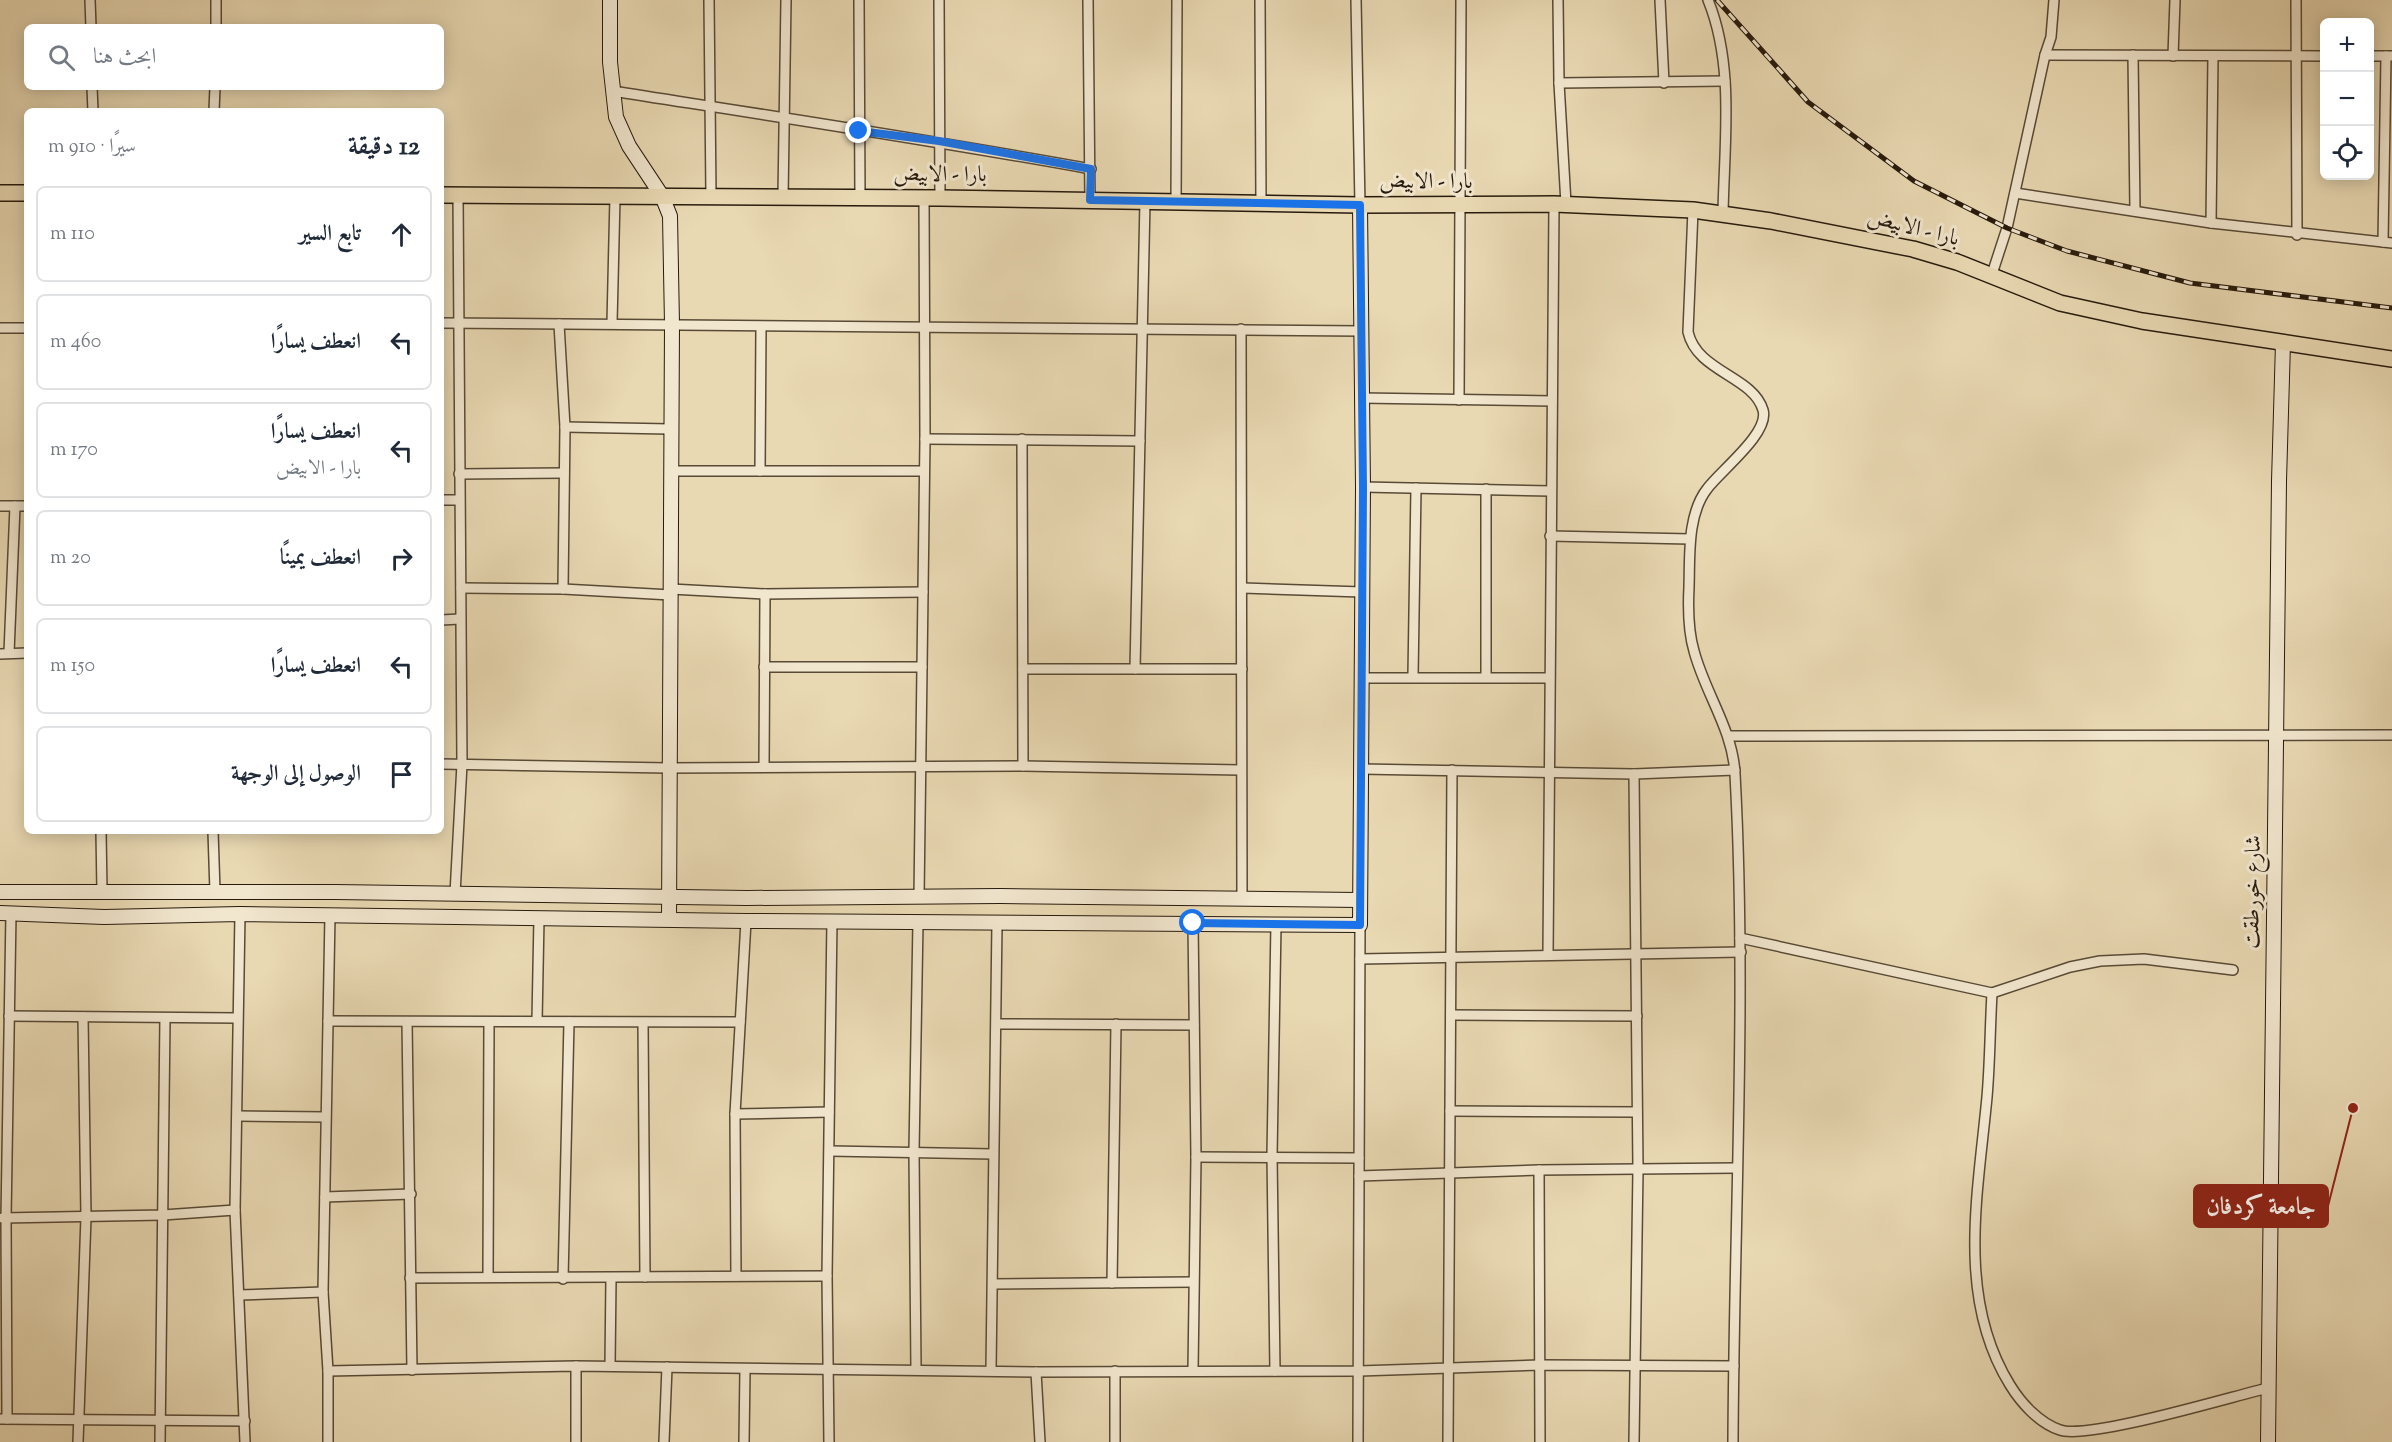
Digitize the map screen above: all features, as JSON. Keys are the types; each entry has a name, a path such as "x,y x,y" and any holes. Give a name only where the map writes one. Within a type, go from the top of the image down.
{"main road":[{"path":"610,0 612,91 616,117 629,146 662,196 670,216 672,324 669,429 671,592 668,768 669,919"},
{"path":"0,193 24,193"},
{"name":"بارا - الابيض","path":"444,195 932,198 1460,206 1560,204 1694,210 1771,220 1913,249 1957,262 1991,277 2087,310 2142,321 2392,359"},
{"path":"5,913 104,916 240,914 746,921 1360,925 1363,488 1360,205"},
{"name":"شارع خورطقت","path":"2268,1442 2279,481 2283,343"},
{"path":"0,892 1360,900"}],"street":[{"path":"90,0 91,24"},
{"path":"216,0 216,24"},
{"path":"709,0 711,196"},
{"path":"783,197 786,0"},
{"path":"859,0 860,198"},
{"path":"919,897 925,326 932,198 939,141 939,0"},
{"path":"1088,0 1090,200"},
{"path":"1176,202 1177,0"},
{"path":"1260,0 1261,203"},
{"path":"1356,0 1360,205"},
{"path":"1459,400 1461,0"},
{"path":"1548,955 1548,678 1552,401 1560,204 1558,0"},
{"path":"1660,0 1664,83"},
{"path":"1708,0 1723,58 1725,81 1723,214"},
{"path":"1991,277 2015,193 2051,37 2054,0"},
{"path":"2173,56 2175,0"},
{"path":"2296,0 2297,235"},
{"path":"2133,55 2135,211"},
{"path":"2045,56 2320,56"},
{"path":"2211,223 2213,56"},
{"path":"2015,193 2297,235 2387,243 2389,56"},
{"path":"1559,83 1725,81"},
{"path":"92,90 93,108"},
{"path":"214,90 214,108"},
{"path":"612,91 859,131 939,141 1091,169"},
{"path":"455,894 462,764 458,195"},
{"path":"612,323 615,197"},
{"path":"1135,669 1145,201"},
{"path":"1694,210 1688,332 1690,340 1696,351 1711,364 1757,397 1764,413 1762,428 1705,491 1690,539 1688,606 1693,650 1728,736 1735,770 1741,952 1733,1442"},
{"path":"444,323 612,323 761,327 925,326 1143,331 1240,329 1362,331"},
{"path":"559,324 565,427 563,589"},
{"path":"760,471 761,327"},
{"path":"0,328 24,328"},
{"path":"1240,329 1243,588 1240,770 1242,898"},
{"path":"1361,398 1552,401"},
{"path":"565,427 669,429"},
{"path":"924,439 1140,441"},
{"path":"1022,439 1023,766"},
{"path":"670,471 924,471"},
{"path":"459,474 564,473"},
{"path":"1363,488 1551,491"},
{"path":"1413,676 1416,488"},
{"path":"1486,489 1486,676"},
{"path":"444,500 459,500"},
{"path":"0,506 24,506"},
{"path":"15,506 5,654 24,653"},
{"path":"1550,536 1690,539"},
{"path":"461,588 765,594 923,592"},
{"path":"1243,588 1362,592"},
{"path":"764,767 765,594"},
{"path":"444,620 460,619"},
{"path":"764,667 922,667"},
{"path":"1023,669 1242,669"},
{"path":"1361,678 1413,676 1548,678"},
{"path":"1728,736 2392,735"},
{"path":"444,764 668,768 1023,766 1240,770"},
{"path":"1361,769 1634,774 1735,770"},
{"path":"1448,1442 1452,770"},
{"path":"1634,774 1638,955 1634,1442"},
{"path":"101,834 102,892"},
{"path":"213,834 215,892"},
{"path":"5,913 9,1016 4,1056 4,1419 245,1421"},
{"path":"240,914 235,1210 245,1442"},
{"path":"328,1442 328,1371 323,1292 330,915"},
{"path":"537,1021 539,918"},
{"path":"829,1442 826,1276 830,1151 832,920"},
{"path":"736,1276 735,1114 746,921"},
{"path":"916,1369 914,1151 918,922"},
{"path":"991,1369 997,1024 996,923"},
{"path":"1193,923 1196,1157 1193,1370"},
{"path":"1275,1371 1272,1156 1276,924"},
{"path":"1359,1442 1360,925"},
{"path":"1740,938 1992,993 2070,967 2100,961 2144,959 2233,970"},
{"path":"1360,959 1741,952"},
{"path":"1992,993 1990,1065 1974,1230 1976,1281 1983,1330 1995,1362 2018,1397 2040,1419 2061,1431 2092,1431 2268,1388"},
{"path":"1452,1015 1637,1016"},
{"path":"9,1016 237,1018"},
{"path":"78,1442 86,1217 83,1017"},
{"path":"160,1442 165,1018"},
{"path":"328,1022 740,1022"},
{"path":"406,1022 411,1194 412,1370"},
{"path":"488,1277 489,1022"},
{"path":"563,1279 568,1022"},
{"path":"643,1023 645,1277"},
{"path":"997,1024 1194,1024"},
{"path":"1112,1284 1116,1024"},
{"path":"1450,1111 1637,1112"},
{"path":"735,1114 830,1112"},
{"path":"238,1116 325,1117"},
{"path":"830,1151 993,1154"},
{"path":"1196,1157 1359,1158"},
{"path":"1359,1176 1539,1170 1736,1168"},
{"path":"1539,1170 1540,1442"},
{"path":"325,1197 411,1194"},
{"path":"3,1218 163,1215 235,1210"},
{"path":"410,1278 826,1276"},
{"path":"610,1278 610,1366"},
{"path":"993,1284 1193,1282"},
{"path":"239,1295 323,1292"},
{"path":"328,1371 576,1366 991,1369 1036,1372 1448,1370 1540,1365 1734,1366"},
{"path":"576,1366 576,1442"},
{"path":"664,1442 667,1367"},
{"path":"744,1442 745,1369"},
{"path":"1115,1371 1115,1442"},
{"path":"1036,1372 1040,1442"}],"railway":[{"path":"1717,0 1808,102 1914,181 2007,228 2067,251 2190,283 2392,308"}],"place":[{"name":"جامعة كردفان","path":"2353,1108"}],"route":[{"path":"859,131 939,141 1091,169 1090,200 1360,205 1363,488 1360,925 1193,923"}]}
